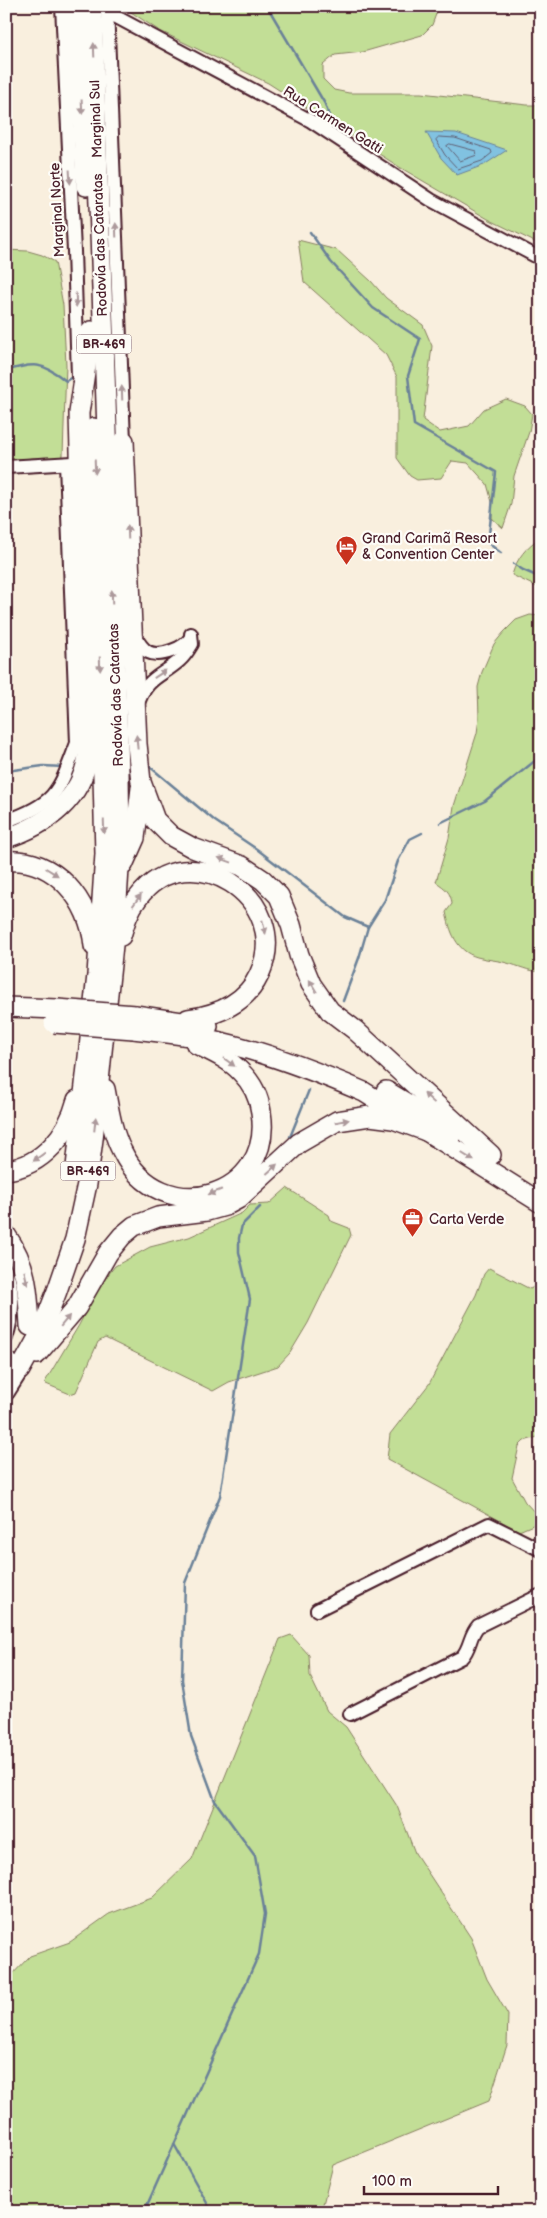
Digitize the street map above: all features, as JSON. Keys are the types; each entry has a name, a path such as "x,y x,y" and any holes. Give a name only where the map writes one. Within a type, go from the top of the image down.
{"highway":[{"name":"Rodovía das Cataratas","path":"12,1368 59,1252 73,1193 97,975 105,854 91,331 76,6"},
{"name":"Rodovía das Cataratas","path":"12,1368 41,1332 75,1239 88,1175 101,1068 119,876 119,771 109,502 102,8"},
{"path":"6,838 28,830 56,812 73,794 86,771 88,755 73,463 91,331"},
{"path":"109,502 124,441"},
{"path":"119,876 135,838 141,782 135,714 124,441"},
{"path":"141,782 155,820 171,836 192,848 242,866 263,880 279,896 311,984 330,1010 355,1030 491,1155"},
{"path":"6,861 23,861 43,866 67,884 78,901 93,939 97,975"},
{"path":"112,960 128,913 144,890 160,880 177,873 204,872 231,881 245,892 261,916 266,934 266,953 257,980 238,1001 222,1010 170,1026"},
{"path":"6,1012 135,1022 239,1034 297,1051 369,1080 491,1155 541,1189"},
{"path":"101,1068 110,1115 118,1142 126,1160 138,1175 161,1191 179,1197 198,1197 224,1189 246,1170 260,1144 263,1125 257,1096 241,1071 225,1059 170,1026"},
{"path":"170,1026 317,1072 364,1092 541,1203"},
{"path":"6,1170 18,1168 35,1161 48,1151 66,1129 74,1111 88,1053"},
{"path":"12,1368 42,1350 77,1307 108,1253 122,1236 134,1226 158,1217 207,1211 225,1206 238,1199 299,1143 337,1121 370,1116 393,1119 426,1131"},
{"path":"6,1236 17,1253 28,1282 30,1326"}],"main road":[{"path":"6,1392 12,1368"}],"street":[{"name":"Marginal Norte","path":"62,6 74,251 79,413"},
{"name":"Rua Carmen Gatti","path":"102,8 311,121 431,200 541,258"},
{"name":"Marginal Sul","path":"102,8 124,441"},
{"path":"6,467 73,463 77,743 65,779 56,792 36,809 6,821"},
{"path":"132,631 141,646 149,652 158,654 181,647 190,639 191,634 192,644 181,660 152,679 141,694 135,714"},
{"path":"6,1271 12,1302 6,1338"},
{"path":"317,1610 489,1524 541,1550"},
{"path":"350,1714 462,1657 469,1650 471,1635 478,1626 541,1595"}],"green space":[{"path":"122,6 439,6 432,25 422,35 363,52 335,55 323,65 323,79 334,90 349,93 421,93 541,105 541,245 488,219 401,168 268,83 158,30"},
{"path":"298,240 337,250 371,281 386,298 423,325 432,346 423,420 440,432 469,426 484,409 506,399 525,406 532,414 529,432 514,476 511,504 503,528 492,518 492,502 487,484 468,463 452,461 441,478 417,480 410,476 397,458 397,377 386,355 304,282"},
{"path":"6,250 28,251 42,255 55,262 63,305 66,365 62,460 48,457 6,460"},
{"path":"541,537 541,589 512,575 523,553"},
{"path":"530,615 541,616 541,972 477,957 464,950 452,933 446,912 452,904 449,893 436,882 449,838 454,806 477,733 479,718 478,687 482,672 494,644 504,632 516,620"},
{"path":"287,1188 329,1215 331,1221 349,1228 351,1235 308,1323 290,1353 278,1366 229,1382 213,1391 105,1338 98,1342 76,1392 70,1394 46,1384 45,1382 100,1285 115,1266 150,1247 189,1237 242,1213 250,1205 269,1204"},
{"path":"489,1268 530,1289 541,1283 541,1436 524,1441 519,1446 512,1478 525,1502 537,1515 533,1525 519,1531 387,1459 390,1434 429,1384 476,1295 484,1274"},
{"path":"291,1635 309,1655 310,1676 327,1711 346,1727 397,1806 415,1853 471,1938 487,1979 508,2015 507,2045 489,2101 333,2165 321,2212 6,2212 6,1981 30,1956 70,1942 109,1914 152,1898 192,1859 280,1639"}],"water":[{"path":"426,132 456,133 507,150 484,165 457,175 441,158"}],"waterway":[{"path":"267,6 325,104 331,122"},
{"path":"310,232 331,262 373,308 420,339 408,376 414,425 496,472 488,543 501,553"},
{"path":"6,371 31,365 51,370 66,381 72,377"},
{"path":"514,564 541,578"},
{"path":"440,823 485,801 541,756"},
{"path":"6,771 43,766 64,767"},
{"path":"149,766 215,821 258,850 345,917 368,927"},
{"path":"343,1001 368,927 385,900 398,861 410,839 422,833"},
{"path":"290,1137 309,1090"},
{"path":"144,2212 259,1954 265,1914 255,1856 215,1801 191,1736 182,1680 185,1583 220,1496 250,1299 239,1252 239,1238 242,1225 260,1207"},
{"path":"174,2144 212,2212"}],"place":[{"name":"Grand Carimã Resort & Convention Center","path":"346,565"},
{"name":"Carta Verde","path":"413,1238"}]}
